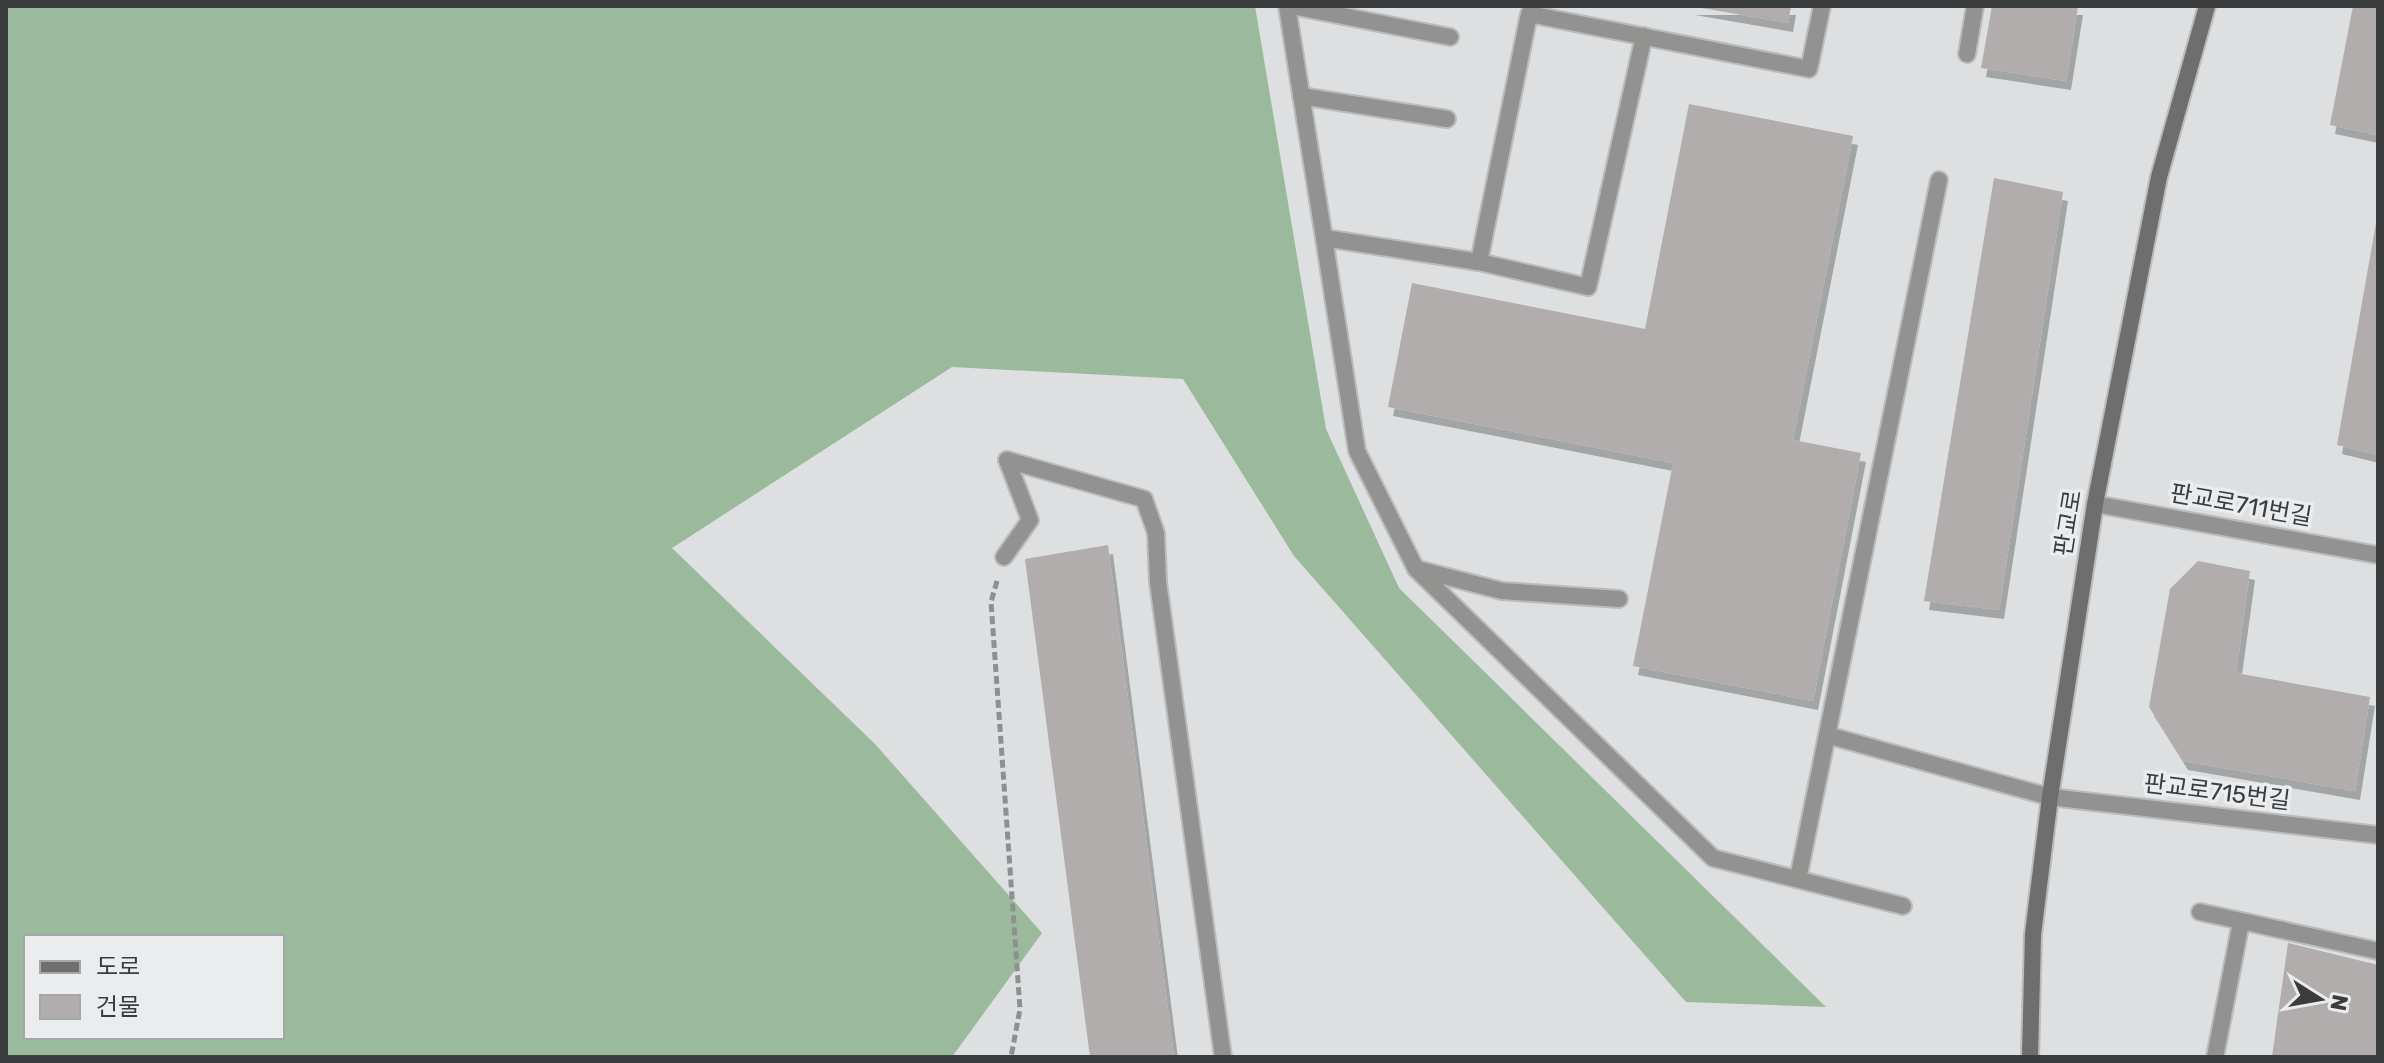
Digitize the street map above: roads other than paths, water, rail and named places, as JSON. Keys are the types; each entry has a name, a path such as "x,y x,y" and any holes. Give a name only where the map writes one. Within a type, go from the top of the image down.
{"main road":[{"name":"판교로","path":"2030,1057 2033,934 2050,797 2095,504 2159,177 2207,6"}],"street":[{"path":"1450,37 1290,6 1301,96 1357,451 1416,569 1713,858 1903,906"},
{"path":"1479,262 1527,10 1809,69 1822,6"},
{"path":"1967,54 1975,6"},
{"path":"1324,238 1479,262 1588,287 1644,36"},
{"path":"1301,96 1447,119"},
{"path":"1798,879 1939,180"},
{"path":"1004,557 1030,520 1007,460 1144,499 1156,533 1158,582 1223,1057"},
{"name":"판교로711번길","path":"2095,504 2378,555"},
{"path":"1416,569 1502,591 1619,599"},
{"name":"판교로715번길","path":"1827,735 2050,797 2378,835"},
{"path":"2200,912 2378,951"},
{"path":"2215,1057 2241,922"}]}
